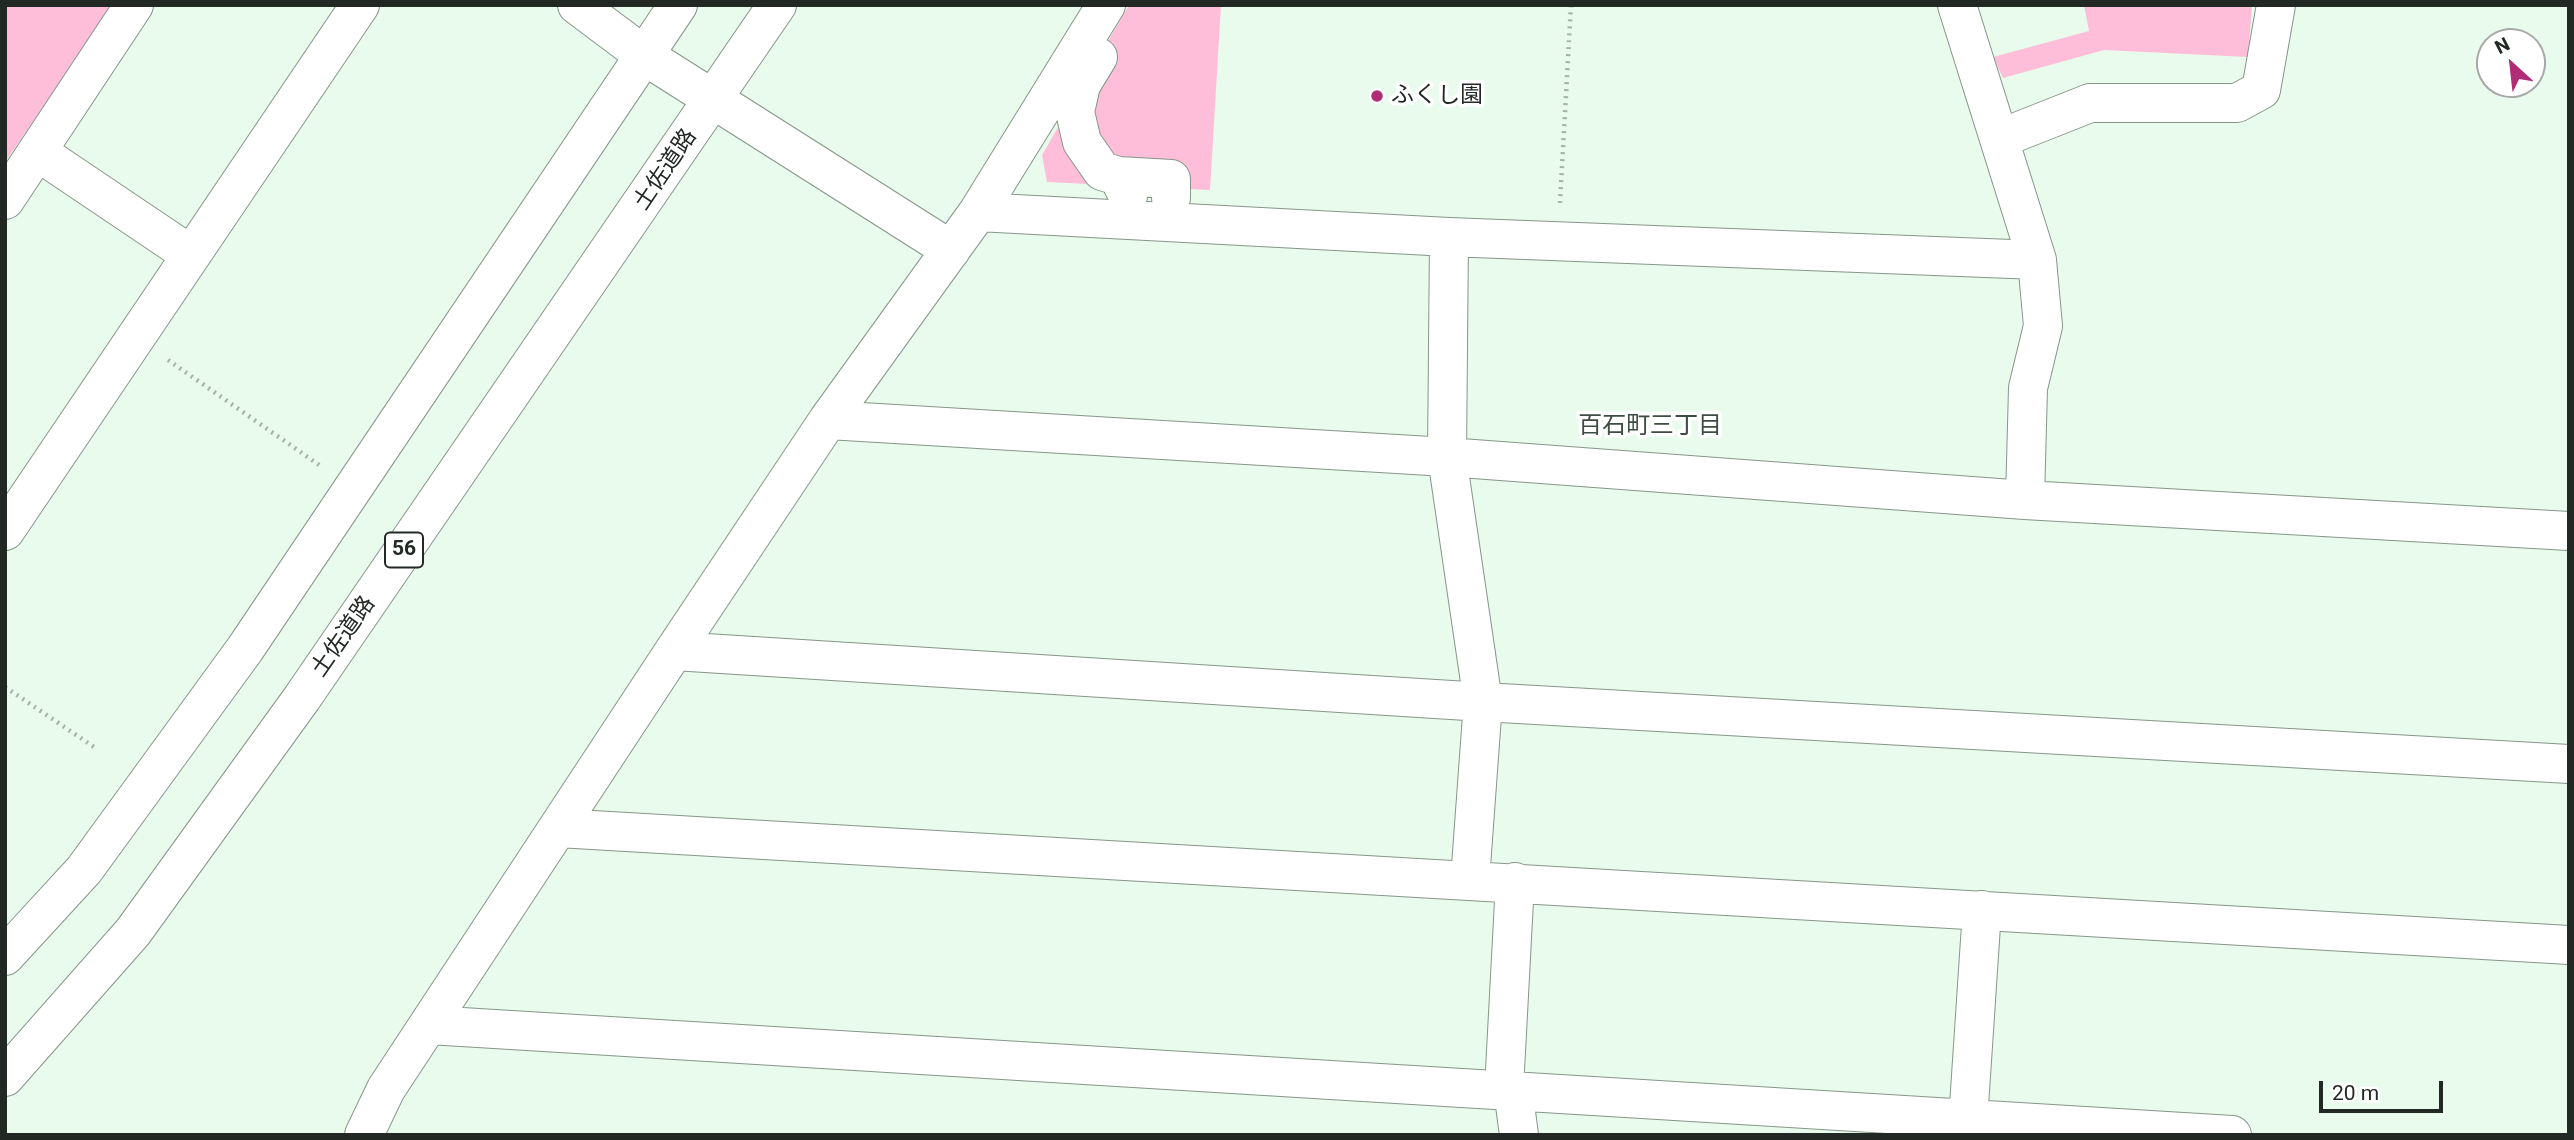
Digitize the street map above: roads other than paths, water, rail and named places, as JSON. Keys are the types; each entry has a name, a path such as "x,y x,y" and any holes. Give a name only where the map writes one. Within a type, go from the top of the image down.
{"main road":[{"path":"5,200 134,5"},
{"path":"5,531 360,5"},
{"path":"577,5 645,56 951,250"},
{"path":"5,956 84,870 246,649 678,5"},
{"name":"土佐道路","path":"5,1077 133,932 302,698 777,5"},
{"path":"364,1135 386,1089 828,420 978,212 1106,5"},
{"path":"1129,5 1081,85 1074,112 1082,142 1102,171 1123,186 1171,179 1171,198"},
{"path":"1957,5 2038,260 2043,326 2028,388 2025,500"},
{"path":"1999,139 2090,103 2237,103 2261,90 2276,5"},
{"path":"38,152 191,255"},
{"path":"978,212 1449,237 2038,260"},
{"path":"1449,237 1447,457 1483,702 1470,880"},
{"path":"828,420 1447,457 2025,500 2569,531"},
{"path":"674,651 1483,702 2569,764"},
{"path":"558,828 2569,945"},
{"path":"1515,882 1509,1090 1519,1135"},
{"path":"1982,910 1991,1126"},
{"path":"429,1025 1509,1090 1991,1126 2232,1135"}],"place":[{"name":"ふくし園","path":"1377,96"}],"district":[{"name":"百石町三丁目","path":"1650,427"}]}
